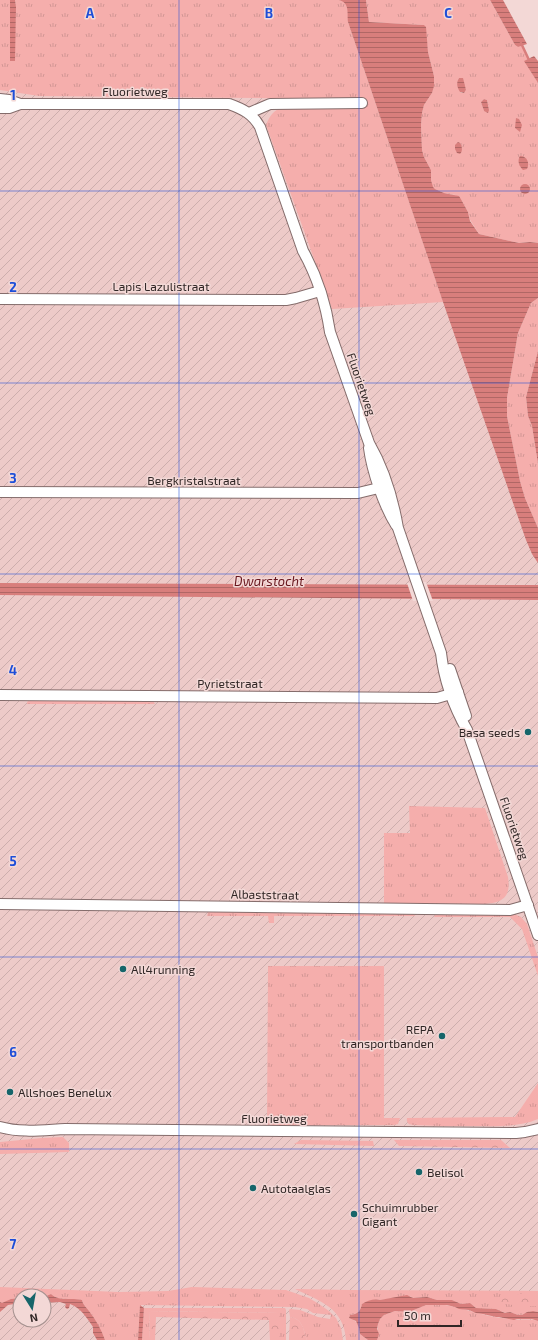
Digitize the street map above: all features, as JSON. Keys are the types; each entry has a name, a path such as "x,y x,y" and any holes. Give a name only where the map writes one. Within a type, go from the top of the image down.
{"street":[{"name":"Fluorietweg","path":"0,99 9,100 20,104 229,104 240,108 256,119 303,251 311,265 316,292 328,315 330,332 369,443 378,459 383,487 395,510 398,528 416,582 441,653 448,664 455,693 466,716 467,730 538,935"},
{"path":"249,113 270,104 362,103"},
{"name":"Fluorietweg","path":"0,108 9,108 20,104"},
{"name":"Lapis Lazulistraat","path":"0,298 286,300 316,292"},
{"name":"Bergkristalstraat","path":"0,492 358,494 383,487"},
{"name":"Pyrietstraat","path":"0,695 440,698 455,693"},
{"name":"Albaststraat","path":"0,904 502,910 528,906"},
{"name":"Fluorietweg","path":"3,1130 516,1133 538,1129"}],"shaded area":[{"path":"0,0 351,0 538,553 538,1340 0,1340"},
{"path":"10,0 15,0 16,7 15,61 10,61"},
{"path":"339,0 366,0 369,22 424,25 426,27 428,52 434,76 434,86 432,93 424,105 422,113 422,150 431,170 433,187 444,193 459,196 468,212 470,221 479,234 519,243 538,243 538,298 531,303 518,333 507,398 507,416 520,481 525,498 538,528 538,563 526,540 443,302 348,22 348,12 345,3"},
{"path":"490,0 503,0 527,44 518,47 515,45"},
{"path":"534,56 538,61 538,83 524,61"},
{"path":"459,78 463,78 466,90 464,93 460,92 458,87 457,82"},
{"path":"484,99 487,100 489,110 488,113 484,111 481,102"},
{"path":"516,118 519,119 522,125 520,132 515,128"},
{"path":"458,142 462,147 460,154 457,153 455,149 455,145"},
{"path":"520,156 527,160 527,169 523,170 520,165"},
{"path":"523,184 527,184 529,185 529,193 523,194 520,191 520,187"},
{"path":"538,351 538,464 532,426 528,416 526,397"},
{"path":"0,583 538,585 538,600 0,595"},
{"path":"52,1295 62,1299 82,1300 84,1305 92,1314 105,1340 97,1340 93,1333 93,1327 83,1313 70,1304 69,1308 67,1309 65,1307 66,1304 60,1302 52,1302"},
{"path":"407,1295 413,1298 427,1297 437,1300 452,1300 461,1304 470,1303 476,1308 496,1309 505,1313 510,1312 518,1315 533,1311 538,1312 538,1321 532,1319 514,1320 496,1317 447,1305 426,1305 409,1312 395,1311 384,1315 378,1324 377,1329 379,1334 377,1340 368,1340 360,1334 356,1321 349,1318 350,1315 358,1312 362,1304 368,1301"},
{"path":"11,1299 12,1304 8,1305 0,1312 0,1302 2,1303"},
{"path":"140,1305 144,1308 142,1340 138,1340"}],"green space":[{"path":"0,0 10,0 14,61 15,0 339,0 345,2 348,8 348,22 443,302 332,309 266,125 272,114 283,107 365,108 365,99 39,96 0,90"},
{"path":"366,0 490,0 515,45 518,47 522,45 528,59 525,61 538,83 538,243 519,243 479,234 470,220 468,212 462,201 455,195 444,193 432,187 431,170 422,150 422,113 424,105 432,93 434,76 428,52 425,27 424,25 369,22","holes":["459,78 461,78 466,90 464,93 461,93 459,90","484,99 487,100 489,110 484,111 481,102"]},
{"path":"538,298 538,351 526,397 528,416 532,426 538,464 538,528 525,498 520,481 507,416 507,398 518,333 531,303"},
{"path":"30,700 153,701 155,704 27,704"},
{"path":"409,806 485,808 508,877 509,884 505,897 497,902 484,904 384,903 384,833 410,833"},
{"path":"208,912 413,913 415,916 274,916 274,923 269,923 268,916 207,916"},
{"path":"436,913 514,914 521,917 527,924 538,957 538,976 522,929 510,917 434,917"},
{"path":"268,966 384,966 384,1118 400,1118 398,1124 267,1125"},
{"path":"538,1083 538,1119 530,1122 504,1126 442,1126 413,1125 407,1122 407,1118 515,1117"},
{"path":"63,1137 69,1143 69,1152 0,1154 0,1142"},
{"path":"301,1140 373,1141 374,1146 294,1144"},
{"path":"394,1140 501,1140 510,1148 399,1146"},
{"path":"0,1287 24,1288 12,1288 12,1299 2,1304 0,1302"},
{"path":"192,1287 286,1290 309,1298 329,1311 336,1318 341,1328 343,1340 307,1340 302,1325 298,1320 290,1317 289,1310 300,1310 318,1317 330,1319 331,1315 313,1313 307,1309 295,1307 140,1305 138,1340 105,1340 92,1314 84,1305 82,1300 62,1299 52,1295 52,1289 119,1292 168,1291"},
{"path":"295,1289 538,1291 538,1312 533,1311 518,1315 510,1312 506,1313 496,1309 476,1308 470,1303 461,1304 452,1300 437,1300 427,1297 413,1298 410,1296 380,1300 376,1299 362,1304 358,1312 350,1315 349,1318 356,1322 360,1329 360,1334 368,1340 346,1340 341,1320 336,1313 322,1302"},
{"path":"528,1293 538,1294 538,1306 520,1306 500,1303 500,1296"},
{"path":"439,1304 496,1317 514,1320 538,1321 538,1340 377,1340 378,1324 384,1315 395,1311 409,1312 426,1305"},
{"path":"144,1308 285,1308 286,1340 279,1340 279,1313 150,1311 149,1340 142,1340"},
{"path":"150,1311 279,1313 279,1340 270,1340 269,1320 156,1317 155,1340 149,1340"},
{"path":"290,1317 300,1322 307,1340 289,1340"}],"pier":[{"path":"426,582 433,601 413,601 407,583"}],"waterway":[{"path":"521,43 529,60"}],"place":[{"name":"Basa seeds","path":"528,732"},
{"name":"All4running","path":"123,969"},
{"name":"REPA transportbanden","path":"442,1036"},
{"name":"Allshoes Benelux","path":"10,1092"},
{"name":"Belisol","path":"419,1172"},
{"name":"Autotaalglas","path":"253,1188"},
{"name":"Schuimrubber Gigant","path":"354,1214"}],"water label":[{"name":"Dwarstocht","path":"269,581"}]}
